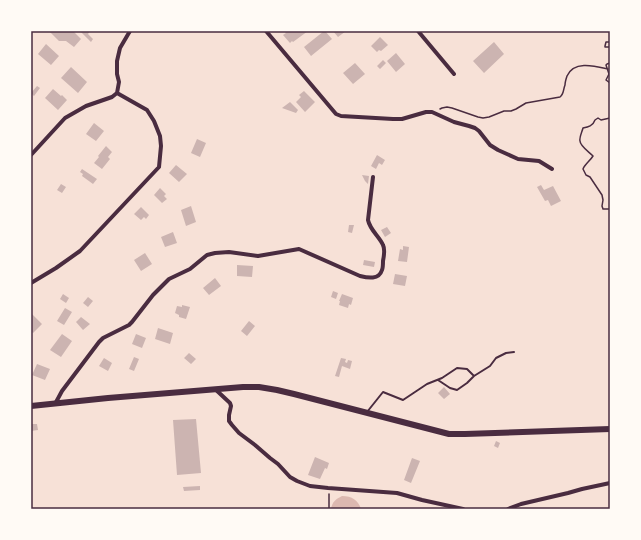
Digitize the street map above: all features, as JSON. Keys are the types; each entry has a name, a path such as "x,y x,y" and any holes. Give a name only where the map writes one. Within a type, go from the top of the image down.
{"main road":[{"path":"31,406 215,389 259,387 277,390 449,434 610,429"}],"street":[{"path":"31,155 66,118 86,106 112,97 117,93 119,82 117,74 117,61 120,48 130,31"},
{"path":"266,31 336,114 341,116 402,119 426,112 432,112 454,122 475,128 490,145 498,150 518,159 540,161 552,169"},
{"path":"418,31 454,74"},
{"path":"31,283 80,251 159,167 160,136 154,121 147,110 117,93"},
{"path":"55,404 62,391 98,342 129,325 153,295 169,279 190,269 207,255 215,252 229,252 258,256 299,249 360,276 369,278 380,275 382,271 383,245 369,224 368,220 373,177"},
{"path":"215,389 230,403 229,421 232,425 278,464 290,477 297,481 310,486 397,493 463,509"},
{"path":"508,509 521,504 610,483"}],"lane":[{"path":"438,380 450,388 457,390 474,376 490,366 496,358 506,353 514,352"},
{"path":"366,413 383,392 403,400 427,384 438,380 457,368 467,369 474,376"}],"path":[{"path":"610,42 606,42 604,46 610,47"},
{"path":"610,63 606,65 609,74 606,80 610,83"},
{"path":"435,113 442,108 447,107 482,118 493,116 499,113 511,111 532,101 560,97 562,95 567,76 572,69 576,67 591,65 608,69"},
{"path":"610,118 601,120 598,118 590,126 583,128 580,141 582,147 592,156 582,169 586,175 590,177 602,195 603,209 610,209"},
{"path":"328,488 329,509"}],"shaded area":[{"path":"342,496 354,499 361,509 331,509 332,504"}],"building":[{"path":"49,31 73,31 81,39 74,47 66,41 59,41"},
{"path":"80,31 90,31 88,34 93,39 91,42"},
{"path":"284,31 308,31 290,43 283,35 286,33"},
{"path":"324,31 332,39 311,56 304,47"},
{"path":"333,31 346,31 338,37"},
{"path":"380,37 388,45 381,51 379,50 377,52 371,46"},
{"path":"494,42 504,54 484,73 473,61"},
{"path":"46,44 59,56 51,65 38,54"},
{"path":"396,53 405,64 396,72 387,61"},
{"path":"383,60 386,63 380,69 377,66"},
{"path":"355,63 365,74 353,84 343,73"},
{"path":"71,67 87,82 78,93 61,78"},
{"path":"37,86 40,88 34,96 31,93"},
{"path":"53,89 67,100 58,110 45,98"},
{"path":"304,91 315,102 305,112 296,102 301,97 299,95"},
{"path":"290,102 298,110 296,113 282,108"},
{"path":"94,123 104,131 96,141 86,134"},
{"path":"197,139 206,143 200,157 191,153"},
{"path":"106,146 112,152 108,157 110,159 102,169 94,163"},
{"path":"377,155 385,160 382,165 379,163 376,169 371,166"},
{"path":"176,165 187,174 179,182 169,173"},
{"path":"82,169 97,179 93,184 82,176 83,174 80,172"},
{"path":"362,175 369,176 368,184 365,181"},
{"path":"61,184 66,187 62,193 57,190"},
{"path":"541,185 544,190 553,186 561,201 551,206 548,200 545,201 537,187"},
{"path":"160,188 166,194 164,196 167,199 162,203 154,195"},
{"path":"191,206 196,222 186,226 181,210"},
{"path":"141,207 149,215 146,219 144,217 141,220 134,214"},
{"path":"349,225 354,225 352,233 348,232"},
{"path":"387,227 391,233 385,237 381,230"},
{"path":"173,232 177,243 165,247 161,237"},
{"path":"403,246 409,247 407,262 398,261 400,249 403,250"},
{"path":"145,253 152,264 141,271 134,260"},
{"path":"364,260 375,262 374,267 363,265"},
{"path":"237,265 253,266 252,277 237,276"},
{"path":"395,274 407,276 405,286 393,284"},
{"path":"215,278 221,286 209,295 203,288"},
{"path":"333,291 338,293 336,299 331,297"},
{"path":"63,294 69,298 66,303 60,299"},
{"path":"342,294 353,298 351,305 349,304 348,308 339,305"},
{"path":"88,297 93,301 88,307 83,303"},
{"path":"182,305 190,307 186,319 179,317 179,315 175,313 177,306 182,307"},
{"path":"65,308 72,312 64,325 57,321"},
{"path":"31,313 42,324 33,333 31,331"},
{"path":"81,317 90,324 83,330 76,322"},
{"path":"249,321 255,326 247,336 241,331"},
{"path":"158,328 173,333 170,344 155,339"},
{"path":"62,334 72,341 61,357 50,350"},
{"path":"136,334 146,338 142,348 132,344"},
{"path":"189,353 196,359 191,364 184,358"},
{"path":"134,357 139,359 134,371 129,369"},
{"path":"104,358 112,363 108,371 99,366"},
{"path":"341,358 346,359 345,362 347,363 348,360 352,361 350,369 342,366 339,377 335,376"},
{"path":"37,364 50,369 45,380 32,375"},
{"path":"444,387 450,394 444,399 438,393"},
{"path":"196,419 201,473 177,475 173,420"},
{"path":"31,424 37,424 38,430 31,431"},
{"path":"496,441 500,443 498,448 494,446"},
{"path":"315,457 329,463 320,479 308,475"},
{"path":"412,458 420,461 411,483 404,480"},
{"path":"200,486 200,490 184,491 183,487"}]}
